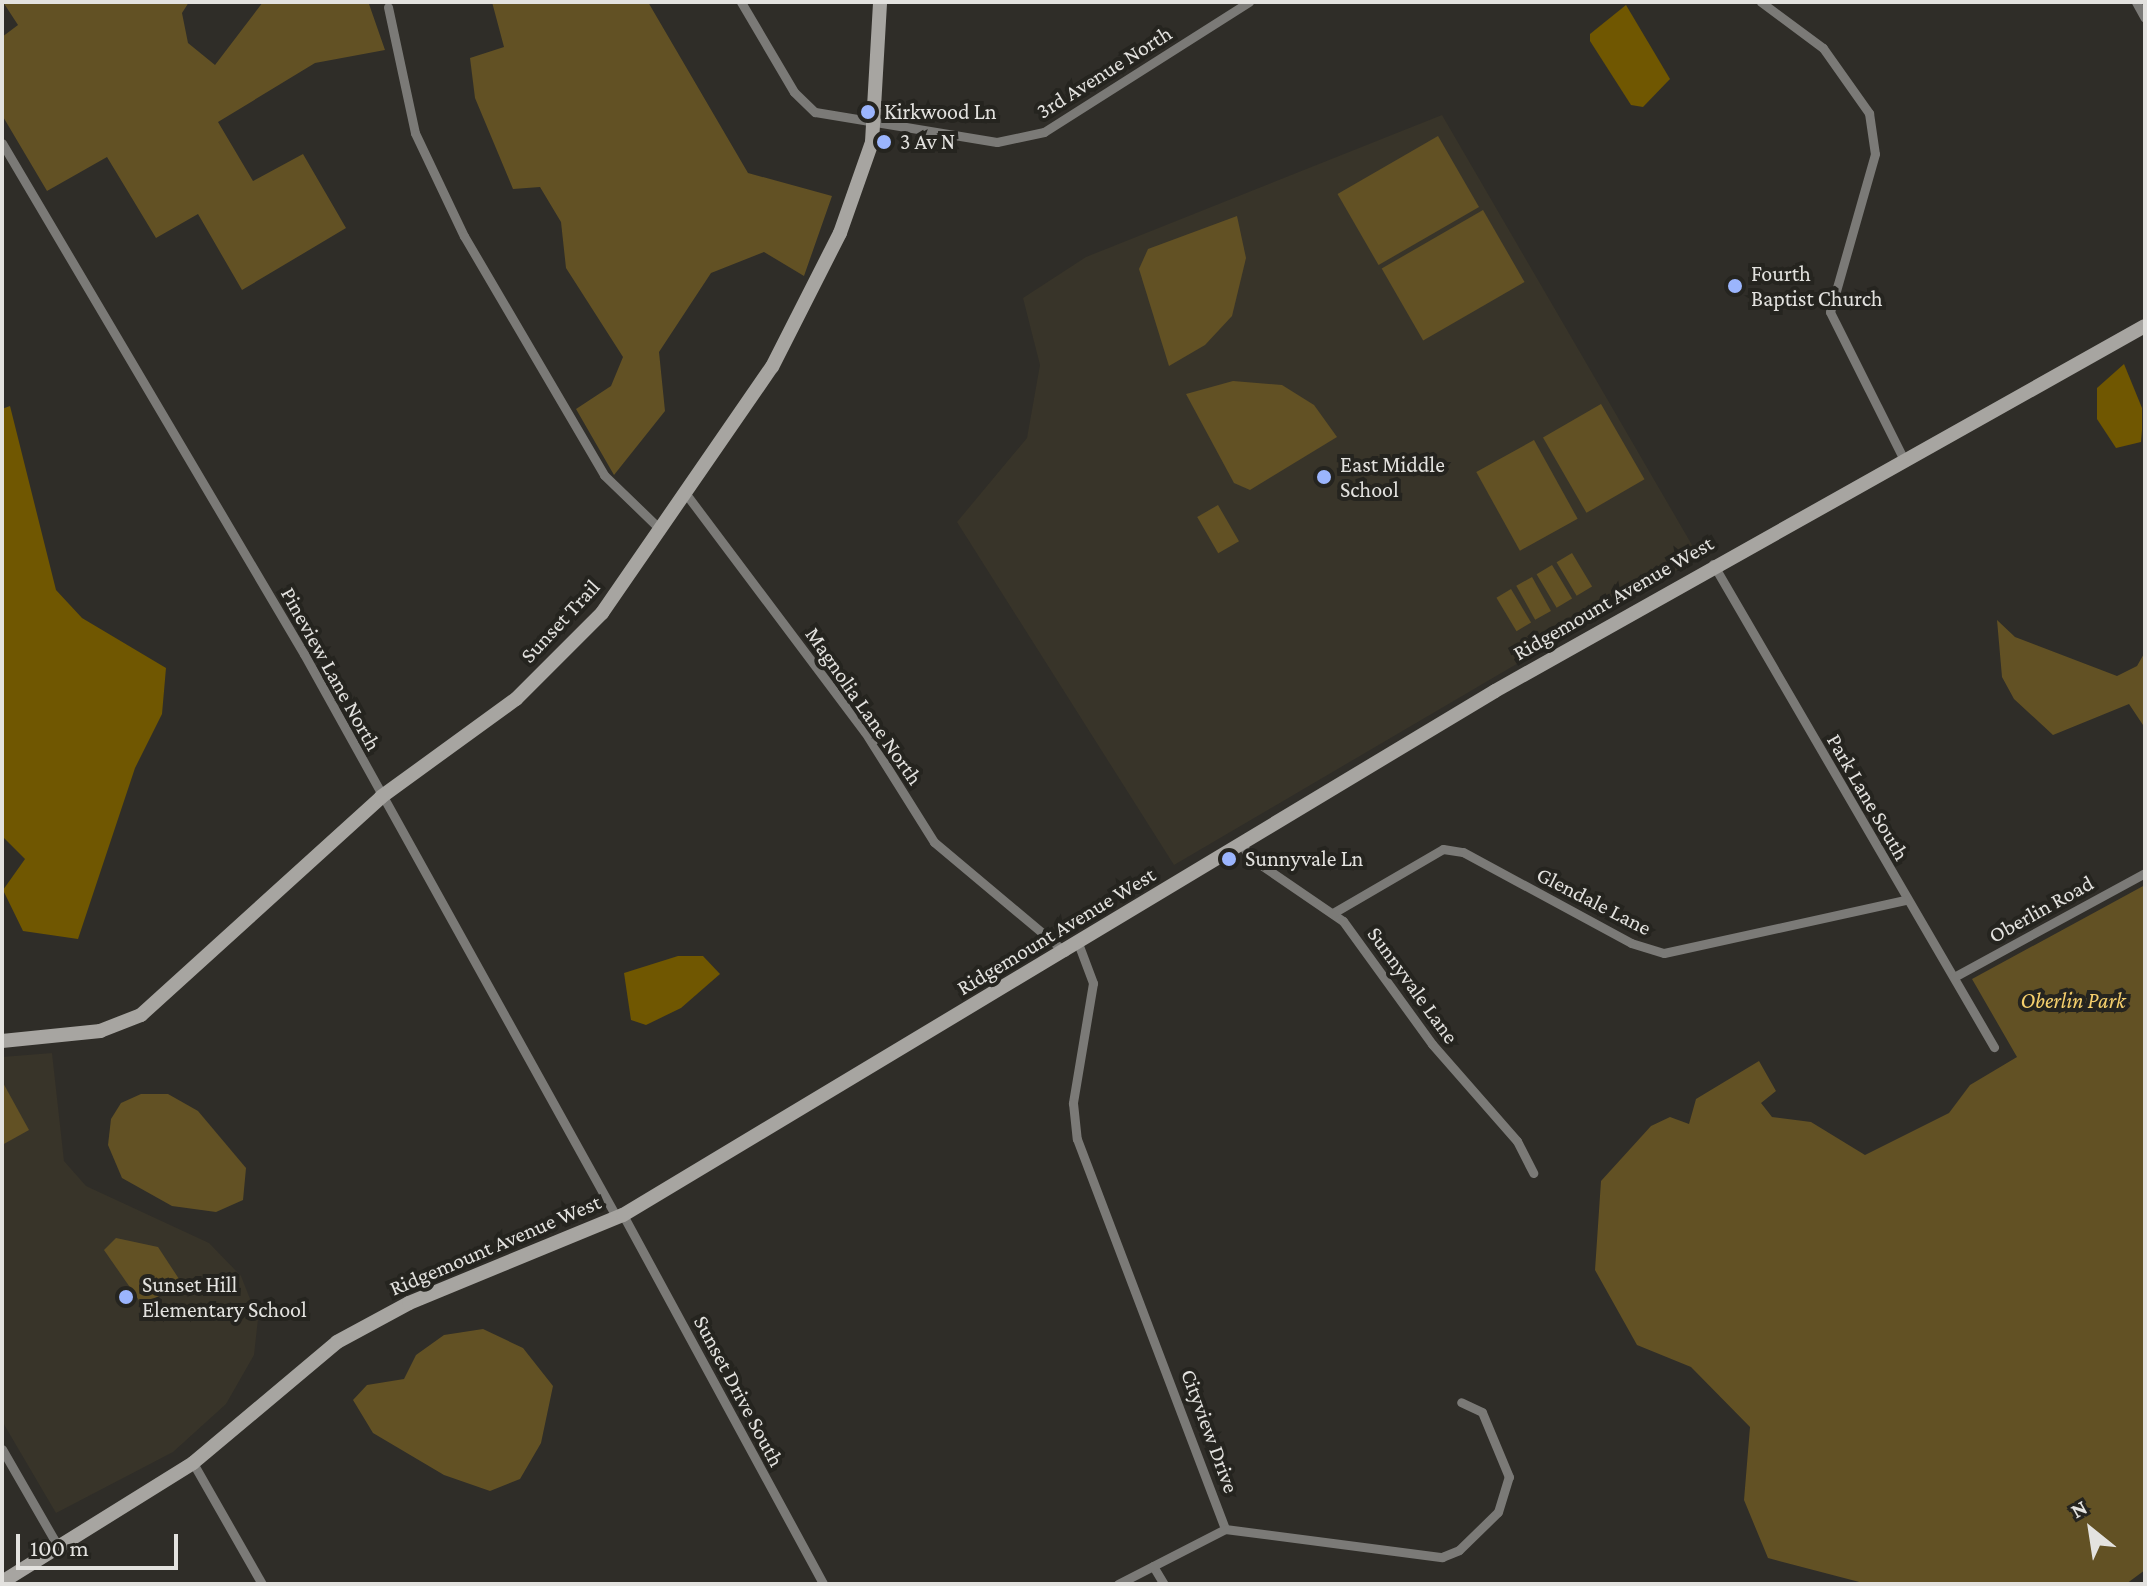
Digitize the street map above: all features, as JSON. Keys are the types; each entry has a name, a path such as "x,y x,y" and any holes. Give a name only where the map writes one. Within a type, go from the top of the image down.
{"street":[{"name":"3rd Avenue North","path":"741,2 803,103 874,126 997,142 1044,132 1249,2"},
{"name":"Sunset Trail","path":"2,1041 100,1031 141,1015 381,797 516,699 602,613 784,346 858,192 874,126 880,2"},
{"path":"1761,2 1823,48 1869,113 1875,154 1830,312 1903,458"},
{"path":"2136,2 2145,18"},
{"path":"388,7 415,133 464,236 604,475 660,529"},
{"name":"Pineview Lane North","path":"2,143 620,1217"},
{"name":"Ridgemount Avenue West","path":"2,1582 193,1463 346,1337 409,1303 620,1217 1713,564 2145,326"},
{"name":"Magnolia Lane North","path":"686,494 865,732 934,842 1065,952"},
{"name":"Park Lane South","path":"1713,564 1994,1047"},
{"name":"Sunnyvale Lane","path":"1242,843 1248,856 1333,913 1517,1141 1533,1173"},
{"name":"Glendale Lane","path":"1333,913 1443,849 1463,852 1631,943 1664,953 1906,900"},
{"name":"Oberlin Road","path":"1954,977 2145,873"},
{"name":"Cityview Drive","path":"1078,943 1093,983 1073,1103 1077,1139 1225,1529"},
{"name":"Sunset Drive South","path":"620,1217 823,1584"},
{"path":"1118,1584 1225,1529 1442,1557 1459,1550 1498,1512 1509,1477 1482,1412 1461,1402"},
{"path":"2,1449 59,1548"},
{"path":"193,1463 262,1584"},
{"path":"1153,1566 1164,1584"}],"shaded area":[{"path":"1626,5 1670,79 1643,107 1631,105 1590,41 1590,34"},
{"name":"East Middle School","path":"1442,115 1699,557 1174,865 957,522 1027,438 1040,365 1023,298 1086,257"},
{"path":"2124,364 2142,408 2141,442 2116,448 2097,419 2097,388"},
{"path":"10,406 56,590 82,618 166,668 162,714 135,768 78,939 23,931 3,890 25,859 2,836 2,409"},
{"path":"678,956 703,956 720,974 681,1008 646,1025 631,1020 624,973"},
{"name":"Sunset Hill Elementary School","path":"52,1053 64,1161 86,1186 209,1243 241,1276 258,1319 254,1355 226,1404 173,1452 56,1513 2,1421 2,1057"}],"green space":[{"path":"3,2 189,2 182,13 188,43 215,65 263,2 380,2 369,4 385,50 315,63 218,122 253,181 303,154 346,228 242,290 198,214 156,238 107,157 47,191 2,115 2,37 18,25"},
{"path":"492,2 648,2 748,173 832,196 804,276 764,252 711,273 659,352 665,411 614,475 576,409 611,386 623,357 566,268 561,222 540,187 513,189 475,98 470,58 504,47"},
{"path":"1438,136 1479,207 1379,265 1338,194"},
{"path":"1483,210 1524,282 1423,340 1382,268"},
{"path":"1237,216 1246,258 1232,316 1205,345 1169,366 1139,269 1148,249"},
{"path":"1233,381 1282,385 1314,405 1337,437 1250,490 1234,483 1186,394"},
{"path":"1601,404 1644,479 1586,513 1543,438"},
{"path":"1534,440 1578,519 1520,551 1476,472"},
{"path":"1218,505 1239,541 1218,553 1197,517"},
{"path":"1572,553 1592,586 1577,596 1557,562"},
{"path":"1552,565 1572,598 1557,608 1537,574"},
{"path":"1532,577 1551,611 1535,620 1516,586"},
{"path":"1511,589 1531,622 1517,631 1496,598"},
{"path":"1997,620 2015,637 2117,676 2137,666 2145,652 2145,728 2129,704 2053,735 2014,699 2002,677"},
{"name":"Oberlin Park","path":"2145,885 2145,1570 2126,1584 1867,1584 1768,1558 1744,1500 1750,1427 1691,1367 1637,1345 1595,1270 1601,1181 1651,1126 1670,1117 1689,1124 1696,1099 1759,1061 1776,1091 1761,1103 1772,1117 1811,1122 1865,1155 1949,1113 1970,1085 2017,1057 1972,979"},
{"path":"2,1081 29,1130 2,1145"},
{"path":"141,1094 168,1094 198,1111 246,1168 243,1200 216,1212 172,1206 122,1178 108,1145 111,1119 121,1103"},
{"path":"116,1238 158,1247 181,1282 143,1306 104,1250"},
{"path":"483,1329 523,1348 553,1386 541,1443 520,1479 490,1491 444,1475 373,1433 353,1400 367,1385 404,1379 416,1355 444,1335"}],"place":[{"name":"Kirkwood Ln","path":"868,112"},
{"name":"3 Av N","path":"884,142"},
{"name":"Fourth Baptist Church","path":"1735,286"},
{"name":"East Middle School","path":"1324,477"},
{"name":"Sunnyvale Ln","path":"1229,859"},
{"name":"Sunset Hill Elementary School","path":"126,1297"}]}
